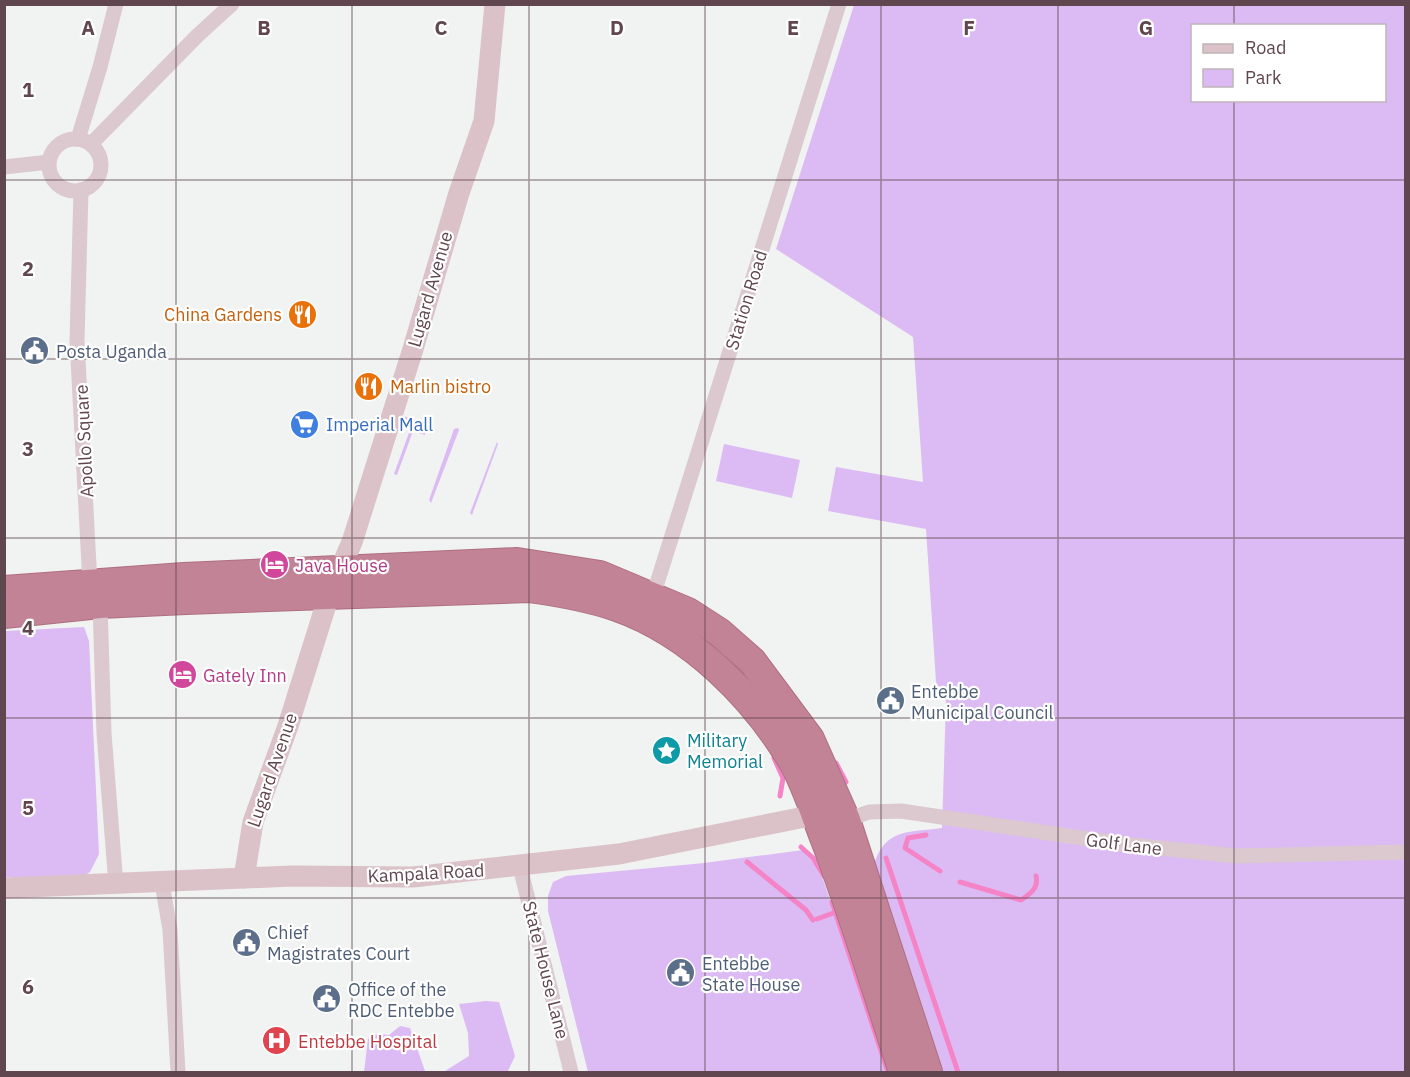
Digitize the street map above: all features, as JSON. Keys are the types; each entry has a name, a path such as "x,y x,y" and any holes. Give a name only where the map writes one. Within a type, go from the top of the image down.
{"highway":[{"path":"4,614 95,594 342,569 517,562 600,575 688,612 719,632 752,661 810,739 834,813 928,1072"},
{"path":"4,590 95,594 329,595 528,588 570,594 618,608 655,625 709,662 742,693 764,720 794,765 834,813 843,890 903,1072"}],"street":[{"path":"85,141 116,4"},
{"path":"85,141 232,4"},
{"name":"Lugard Avenue","path":"244,878 253,822 288,726 329,595 342,569 410,358 459,193 484,121 495,4"},
{"name":"Station Road","path":"653,596 839,4"},
{"path":"71,139 85,141 99,154 99,173 90,185 81,190 71,190 56,182 49,170 49,162 51,154 58,146 71,139"},
{"path":"4,167 49,162"},
{"name":"Apollo Square","path":"81,190 77,340 116,885"},
{"name":"Golf Lane","path":"834,813 901,811 1122,844 1236,856 1406,852"},
{"name":"Kampala Road","path":"4,888 244,878 413,877 520,867 619,854 834,813"},
{"name":"State House Lane","path":"520,867 572,1072"},
{"path":"162,882 170,930 178,1072"}],"green space":[{"path":"854,5 1405,5 1405,1072 939,1072 873,867 878,854 891,838 908,832 942,828 946,701 936,682 926,529 828,511 836,467 923,482 913,337 776,249"},
{"path":"403,416 425,423 425,435 413,431 397,475 394,474 410,430 397,424"},
{"path":"458,428 431,503 429,500 454,429"},
{"path":"497,442 498,444 472,515 470,513"},
{"path":"724,444 800,460 792,498 716,481"},
{"path":"84,627 89,641 99,854 90,872 80,878 5,877 5,631"},
{"name":"Entebbe State House","path":"803,850 820,871 834,911 815,920 835,913 887,1072 588,1072 548,911 548,896 553,882 566,876 704,863"},
{"path":"499,1002 515,1056 508,1071 518,1072 364,1072 368,1039 378,1034 389,1035 400,1026 410,1028 425,1071 445,1071 469,1056 468,1033 459,1004"}],"waterway":[{"path":"774,758 783,778 780,796"},
{"path":"836,763 846,782"},
{"path":"926,835 908,838 905,848 940,871"},
{"path":"801,847 813,858 824,876"},
{"path":"886,858 958,1072"},
{"path":"747,862 806,910 813,920"},
{"path":"960,882 1021,900 1035,887 1036,876"},
{"path":"832,902 888,1072"},
{"path":"817,919 836,912"}],"place":[{"name":"China Gardens","path":"303,314"},
{"name":"Posta Uganda","path":"35,351"},
{"name":"Marlin bistro","path":"369,386"},
{"name":"Imperial Mall","path":"305,424"},
{"name":"Java House","path":"274,565"},
{"name":"Gately Inn","path":"182,675"},
{"name":"Entebbe Municipal Council","path":"890,701"},
{"name":"Military Memorial","path":"666,750"},
{"name":"Chief Magistrates Court","path":"246,942"},
{"name":"Entebbe State House","path":"681,973"},
{"name":"Office of the RDC Entebbe","path":"327,999"},
{"name":"Entebbe Hospital","path":"277,1041"}]}
